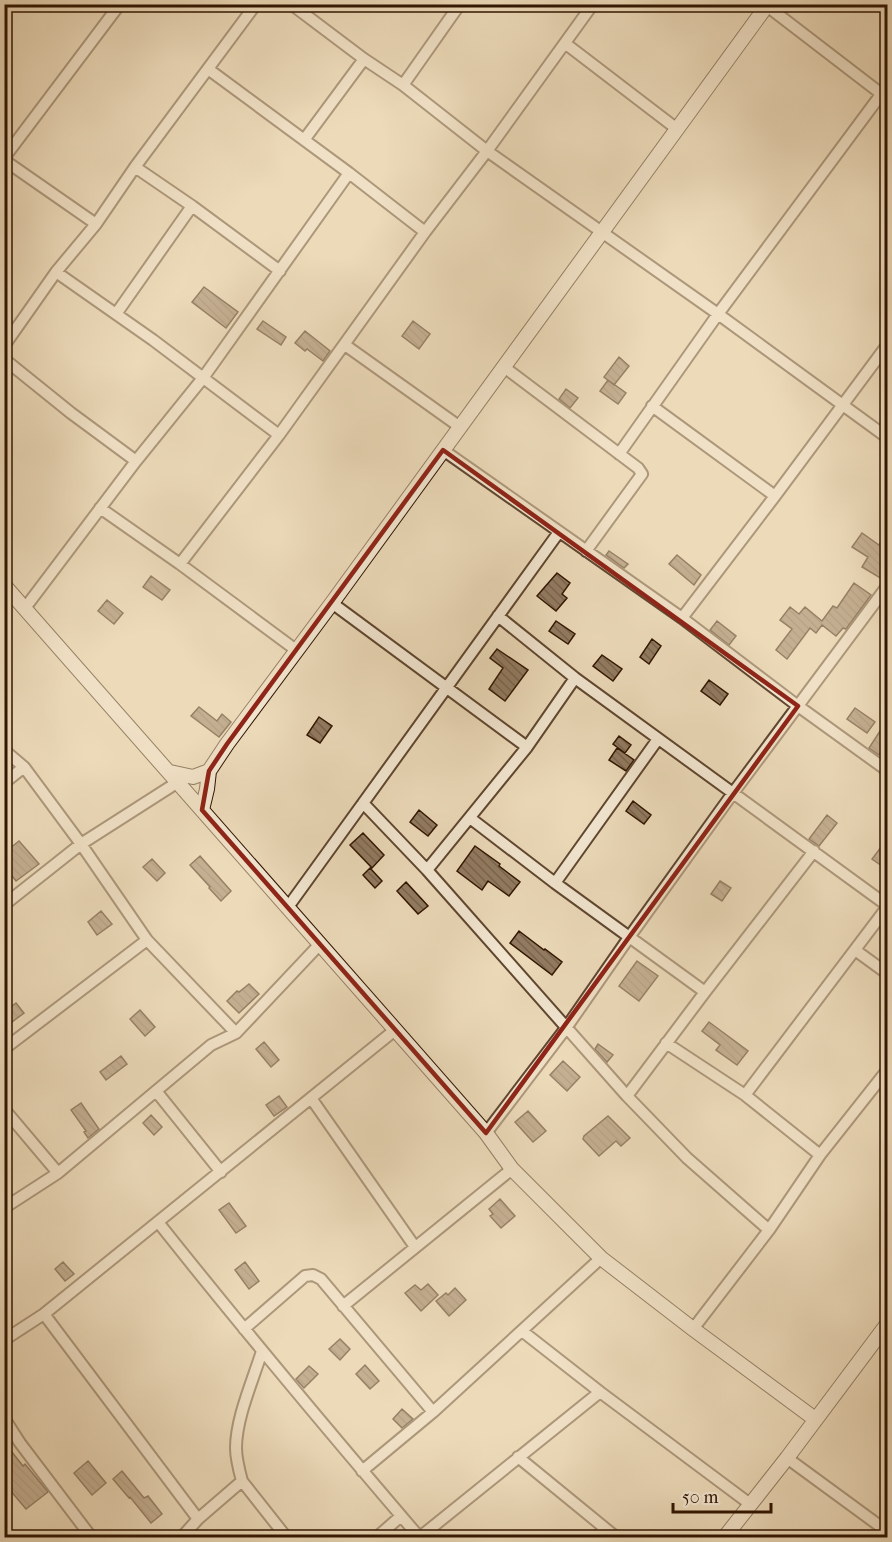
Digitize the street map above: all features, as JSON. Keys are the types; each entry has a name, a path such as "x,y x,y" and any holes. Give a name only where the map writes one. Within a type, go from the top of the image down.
{"street":[{"path":"96,224 4,159 120,4"},
{"path":"4,346 56,272 96,224 135,167 256,4"},
{"path":"291,4 403,85 487,151 718,314 888,438"},
{"path":"403,85 460,4"},
{"path":"180,564 279,435 593,4"},
{"path":"202,810 209,771 227,744 767,5 884,97"},
{"path":"566,44 677,129"},
{"path":"304,140 364,59"},
{"path":"208,69 425,232"},
{"path":"619,454 718,314 884,97 888,85"},
{"path":"135,167 280,271"},
{"path":"25,608 136,461 203,378 349,173"},
{"path":"116,314 192,206"},
{"path":"56,272 279,435"},
{"path":"345,345 460,428"},
{"path":"682,618 888,345"},
{"path":"4,359 136,461"},
{"path":"504,367 638,468 642,474 585,551"},
{"path":"652,406 775,496"},
{"path":"443,450 682,618 888,771"},
{"path":"100,508 297,650"},
{"path":"288,907 559,532"},
{"path":"4,585 486,1133 512,1169 601,1258 815,1419"},
{"path":"486,1133 566,1028 733,793 888,585"},
{"path":"332,603 527,747"},
{"path":"498,616 575,678 888,906 745,1095"},
{"path":"427,870 527,747 575,678"},
{"path":"555,883 658,739"},
{"path":"4,750 24,767 81,844 147,940 236,1034"},
{"path":"4,783 24,767"},
{"path":"4,905 81,844 174,777 193,777 209,771"},
{"path":"363,803 427,870 627,1096 687,1158 769,1230"},
{"path":"470,818 705,992"},
{"path":"627,1096 814,851"},
{"path":"4,1049 147,940"},
{"path":"4,1208 58,1173 211,1045 236,1034 320,944"},
{"path":"855,950 888,975"},
{"path":"4,1340 44,1314 395,1030"},
{"path":"666,1042 745,1095 820,1155"},
{"path":"693,1329 769,1230 820,1155 888,1069"},
{"path":"156,1091 221,1172"},
{"path":"311,1098 415,1247"},
{"path":"4,1109 58,1173"},
{"path":"342,1306 512,1169"},
{"path":"158,1222 262,1351 420,1537 600,1392"},
{"path":"362,1471 433,1412 601,1258"},
{"path":"244,1329 305,1276 313,1275 321,1279 433,1412"},
{"path":"44,1314 198,1519"},
{"path":"724,1538 888,1323"},
{"path":"522,1331 750,1504"},
{"path":"262,1351 238,1428 237,1461 242,1480 287,1538"},
{"path":"4,1418 20,1443 92,1538"},
{"path":"518,1457 617,1538"},
{"path":"786,1458 888,1532"},
{"path":"181,1538 198,1519 242,1480"},
{"path":"376,1538 401,1516"},
{"path":"597,1538 604,1528"}],"highlighted area":[{"path":"443,450 798,706 486,1133 202,810 209,771"}],"building":[{"path":"204,287 238,312 226,328 192,302"},
{"path":"263,321 286,337 281,345 257,329"},
{"path":"413,321 430,334 419,349 402,336"},
{"path":"305,331 330,351 323,361 295,343"},
{"path":"619,357 629,366 614,385 604,377"},
{"path":"608,380 626,393 618,404 600,391"},
{"path":"566,389 578,398 570,408 559,399"},
{"path":"888,531 888,569 882,579 862,567 868,557 852,547 862,533 879,545"},
{"path":"609,551 628,564 624,568 606,555"},
{"path":"677,555 701,575 694,585 669,564"},
{"path":"557,573 570,583 562,594 567,598 556,611 537,596"},
{"path":"151,576 170,590 162,600 143,587"},
{"path":"854,583 871,595 846,629 843,628 836,636 822,625 816,633 810,628 787,659 776,650 792,629 780,620 790,607 799,614 805,607 822,621 833,606 837,608"},
{"path":"107,600 123,613 114,624 98,611"},
{"path":"556,621 575,634 568,644 549,631"},
{"path":"717,621 736,636 729,645 710,630"},
{"path":"652,639 661,646 649,664 640,657"},
{"path":"497,649 528,670 505,701 489,689 503,668 490,658"},
{"path":"602,655 622,669 613,681 593,666"},
{"path":"709,680 728,694 720,705 701,691"},
{"path":"199,707 217,721 222,714 231,722 219,737 191,716"},
{"path":"855,708 875,722 867,733 847,719"},
{"path":"319,717 332,726 320,743 307,735"},
{"path":"880,731 888,736 888,742 879,755 869,748"},
{"path":"619,736 631,745 625,753 613,744"},
{"path":"617,748 634,760 626,771 609,760"},
{"path":"633,801 651,815 644,824 626,811"},
{"path":"419,810 437,825 428,836 410,822"},
{"path":"827,815 837,823 819,846 809,839"},
{"path":"363,833 384,855 372,868 350,845"},
{"path":"888,838 888,870 872,859"},
{"path":"19,841 39,864 16,881 4,866 4,853"},
{"path":"475,846 520,882 509,896 488,881 482,890 457,871"},
{"path":"200,856 231,891 221,901 190,865"},
{"path":"152,859 165,873 157,881 143,867"},
{"path":"370,868 382,881 375,888 363,875"},
{"path":"720,881 731,888 722,901 711,894"},
{"path":"406,882 428,906 418,914 397,891"},
{"path":"101,911 112,924 97,935 88,922"},
{"path":"519,931 562,962 552,975 510,943"},
{"path":"637,961 658,976 639,1001 619,986"},
{"path":"249,984 259,994 239,1013 227,1001"},
{"path":"16,1003 24,1013 4,1028 4,1012"},
{"path":"140,1010 155,1027 145,1036 130,1019"},
{"path":"709,1022 748,1051 737,1065 716,1050 720,1045 702,1031"},
{"path":"264,1042 279,1060 271,1067 256,1049"},
{"path":"598,1044 613,1055 607,1062 595,1049"},
{"path":"121,1056 127,1064 106,1080 100,1072"},
{"path":"563,1061 580,1077 567,1091 550,1075"},
{"path":"279,1096 287,1107 274,1116 266,1105"},
{"path":"81,1103 99,1129 88,1138 84,1132 86,1131 71,1110"},
{"path":"528,1111 546,1131 533,1142 515,1122"},
{"path":"151,1115 162,1127 154,1135 143,1123"},
{"path":"608,1116 630,1138 621,1146 616,1141 599,1156 583,1139"},
{"path":"500,1199 515,1216 501,1228 490,1216 493,1214 489,1209"},
{"path":"229,1203 246,1226 236,1233 219,1210"},
{"path":"63,1262 74,1274 65,1281 55,1269"},
{"path":"245,1262 259,1281 249,1289 235,1270"},
{"path":"428,1284 438,1295 421,1311 405,1293 415,1285 421,1290"},
{"path":"455,1288 466,1300 449,1316 436,1301 446,1293 448,1295"},
{"path":"340,1339 350,1349 340,1360 329,1349"},
{"path":"365,1365 379,1381 370,1389 356,1374"},
{"path":"309,1366 318,1374 304,1388 296,1379"},
{"path":"402,1409 413,1419 402,1428 393,1419"},
{"path":"4,1442 48,1492 26,1509 4,1483"},
{"path":"88,1461 106,1483 92,1495 74,1473"},
{"path":"122,1471 144,1498 148,1496 162,1514 151,1523 113,1479"}]}
